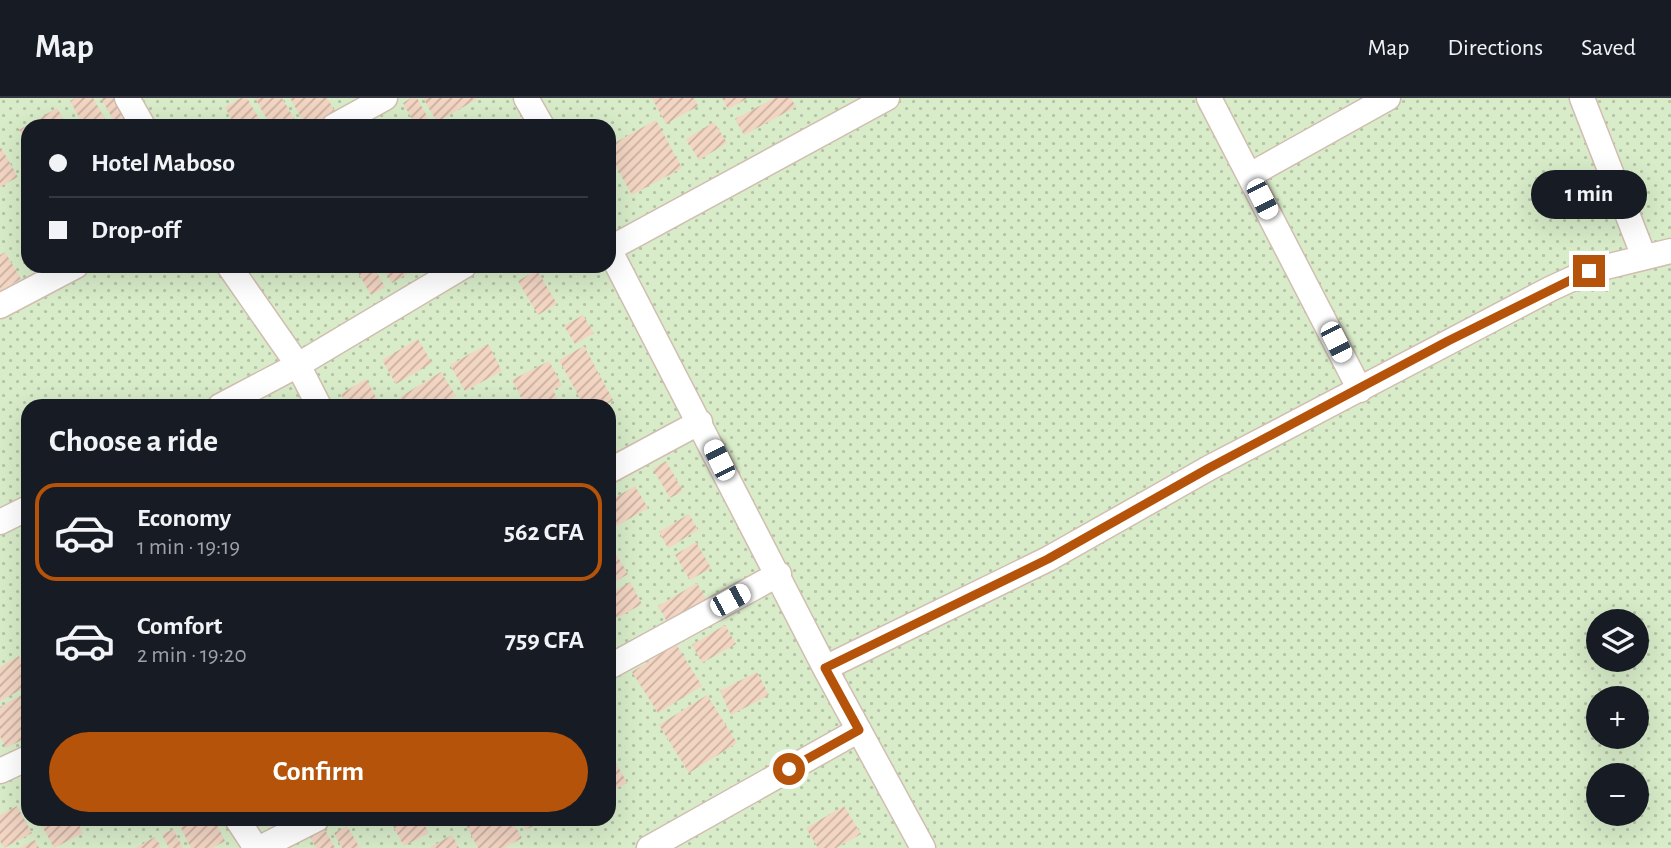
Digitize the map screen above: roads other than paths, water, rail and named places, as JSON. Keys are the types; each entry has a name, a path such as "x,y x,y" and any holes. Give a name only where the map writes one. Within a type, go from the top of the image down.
{"street":[{"path":"127,98 139,119"},
{"path":"347,119 385,98"},
{"path":"526,98 538,119"},
{"path":"616,245 887,98"},
{"path":"1209,98 1360,390"},
{"path":"1250,175 1388,98"},
{"path":"1582,98 1644,257"},
{"path":"825,668 1048,559 1209,468 1550,289 1589,271 1671,251"},
{"path":"616,262 779,573 825,668 923,848"},
{"path":"0,306 63,273"},
{"path":"234,273 298,365 315,399"},
{"path":"233,399 298,365 452,273"},
{"path":"616,467 700,422"},
{"path":"0,522 21,512"},
{"path":"616,663 779,573"},
{"path":"649,848 859,730"},
{"path":"0,771 21,761"},
{"path":"242,826 258,848 303,826"}]}
